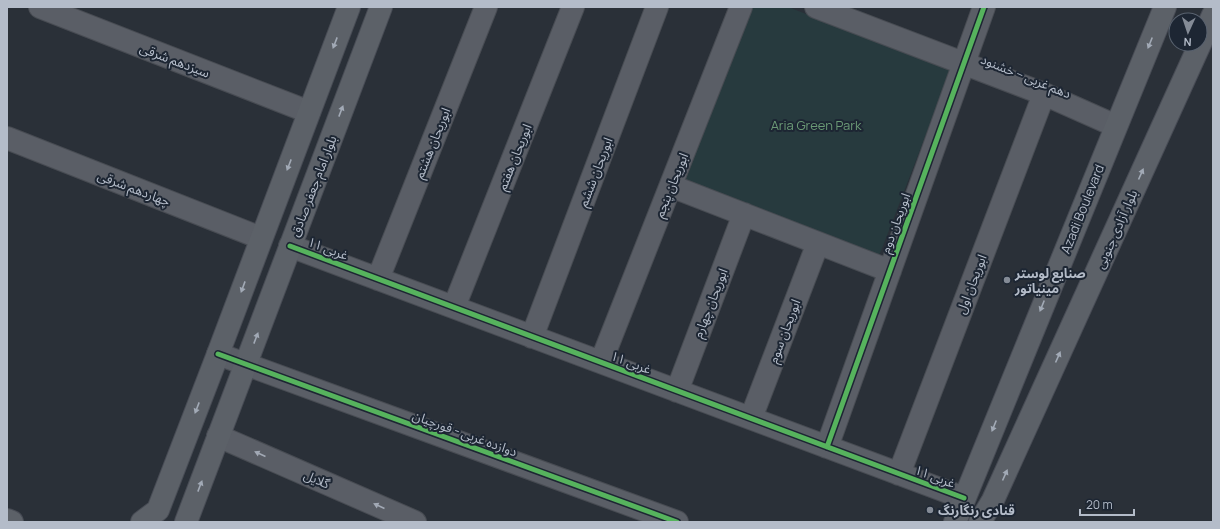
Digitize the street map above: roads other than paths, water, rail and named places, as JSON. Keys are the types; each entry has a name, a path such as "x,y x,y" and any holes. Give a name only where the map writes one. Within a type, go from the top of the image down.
{"main road":[{"path":"150,516 218,354 349,7"},
{"name":"بلوار امام جعفر صادق","path":"186,522 381,7"},
{"name":"Azadi Boulevard","path":"955,522 1165,7"},
{"name":"بلوار آزادی جنوبی","path":"1208,26 1213,15"},
{"name":"بلوار آزادی جنوبی","path":"980,522 993,500 1196,52"},
{"path":"989,522 993,500"},
{"path":"7,520 12,522"}],"street":[{"name":"سیزدهم شرقی","path":"40,7 309,112"},
{"name":"ابوریحان هشتم","path":"378,279 486,7"},
{"name":"ابوریحان هفتم","path":"454,307 573,7"},
{"name":"ابوریحان ششم","path":"532,337 658,7"},
{"name":"ابوریحان پنجم","path":"601,362 741,7"},
{"name":"دهم غربی -- خشنود","path":"816,7 1044,94 1116,126"},
{"name":"ابوریحان دوم","path":"827,447 984,7"},
{"name":"ابوریحان اول","path":"899,474 1044,94"},
{"name":"چهاردهم شرقی","path":"7,138 261,238"},
{"path":"670,186 890,271"},
{"name":"ابوریحان چهارم","path":"677,391 744,214"},
{"name":"ابوریحان سوم","path":"751,418 818,243"},
{"name":"۱۱ غربی","path":"290,246 964,498"},
{"name":"دوازده غربی - قورچیان","path":"218,354 676,522"},
{"name":"گلایل","path":"218,436 415,522"}],"place":[{"name":"صنایع لوستر مینیاتور","path":"1007,280"},
{"name":"قنادی رنگارنگ","path":"930,510"}],"park label":[{"name":"Aria Green Park","path":"816,125"}]}
